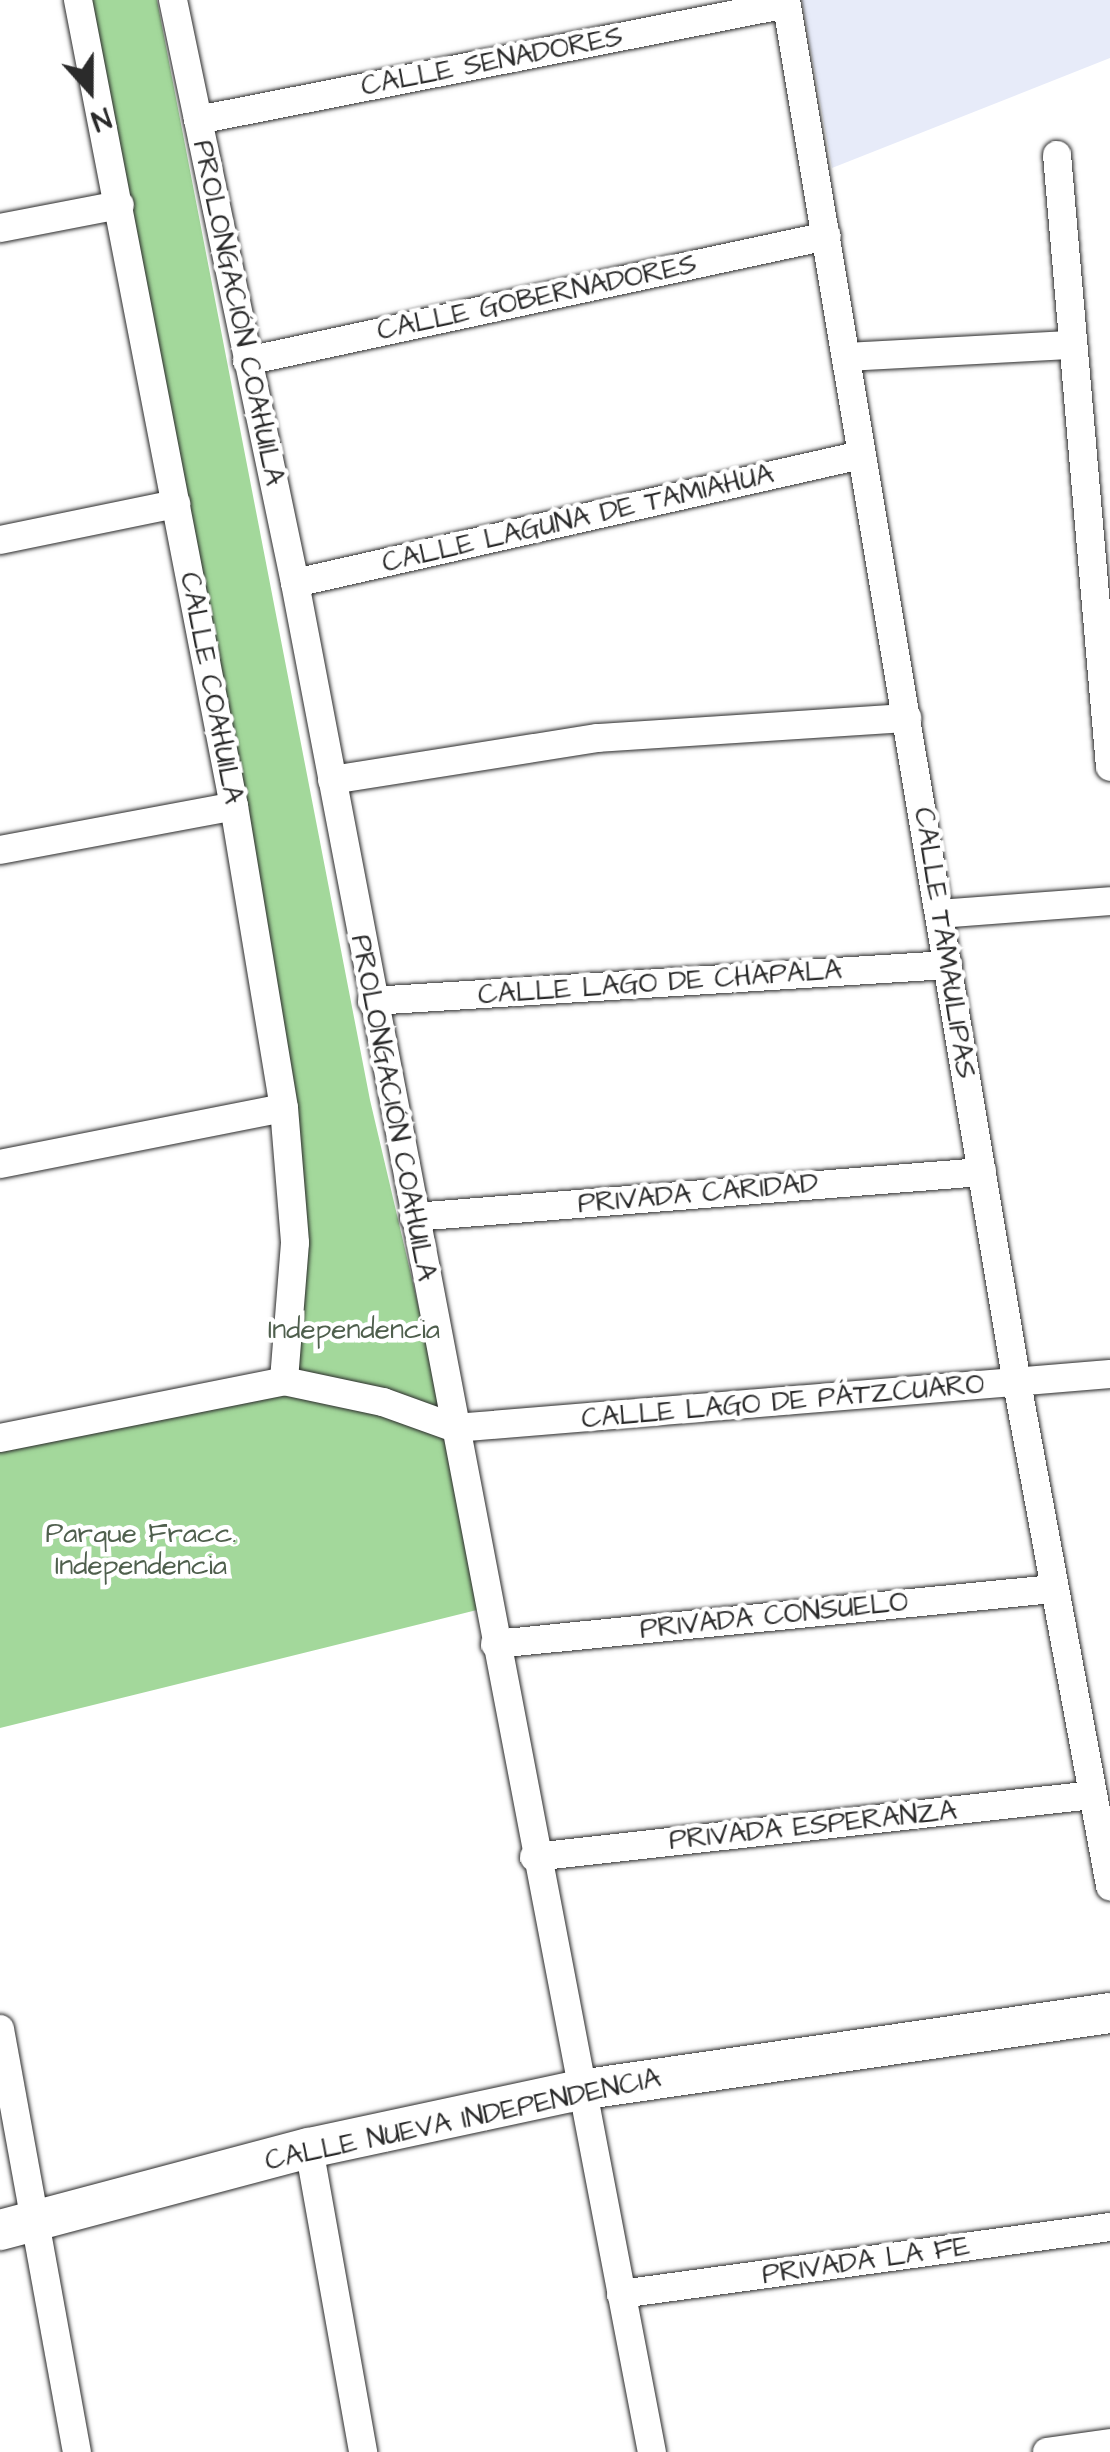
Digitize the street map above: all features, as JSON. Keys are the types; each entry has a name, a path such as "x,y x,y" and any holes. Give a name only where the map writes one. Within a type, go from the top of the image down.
{"street":[{"name":"CALLE COAHUILA","path":"78,0 234,806 284,1108 294,1244 284,1381"},
{"name":"PROLONGACIÓN COAHUILA","path":"173,0 295,584 534,1858 652,2452"},
{"name":"CALLE SENADORES","path":"198,120 786,2"},
{"name":"CALLE TAMAULIPAS","path":"786,2 1017,1384 1110,1886"},
{"path":"1057,155 1069,345 1110,767"},
{"path":"0,228 120,204"},
{"name":"CALLE GOBERNADORES","path":"248,361 826,236"},
{"path":"846,357 1069,345"},
{"name":"CALLE LAGUNA DE TAMIAHUA","path":"295,584 861,454"},
{"path":"0,540 176,504"},
{"path":"332,780 598,738 907,718"},
{"path":"0,850 234,806"},
{"path":"939,914 1110,901"},
{"name":"CALLE LAGO DE CHAPALA","path":"372,1002 948,965"},
{"path":"0,1164 284,1108"},
{"name":"PRIVADA CARIDAD","path":"414,1217 982,1172"},
{"name":"CALLE LAGO DE PÁTZCUARO","path":"455,1428 1110,1374"},
{"path":"0,1438 284,1381 383,1402 455,1428"},
{"name":"PRIVADA CONSUELO","path":"495,1644 1054,1590"},
{"name":"PRIVADA ESPERANZA","path":"534,1858 1093,1794"},
{"name":"CALLE NUEVA INDEPENDENCIA","path":"17,2225 308,2148 580,2090 1110,2013"},
{"path":"0,2029 17,2225 77,2452"},
{"path":"308,2148 363,2452"},
{"name":"PRIVADA LA FE","path":"621,2294 1110,2227"},
{"path":"1047,2452 1110,2443"}],"shaded area":[{"path":"802,0 1110,0 1110,58 832,168"}],"green space":[{"path":"86,0 157,0 370,1100 489,1607 0,1728 0,1438 283,1381 295,1243"}],"park label":[{"name":"Independencia","path":"354,1330"},
{"name":"Parque Fracc. Independencia","path":"141,1550"}]}
